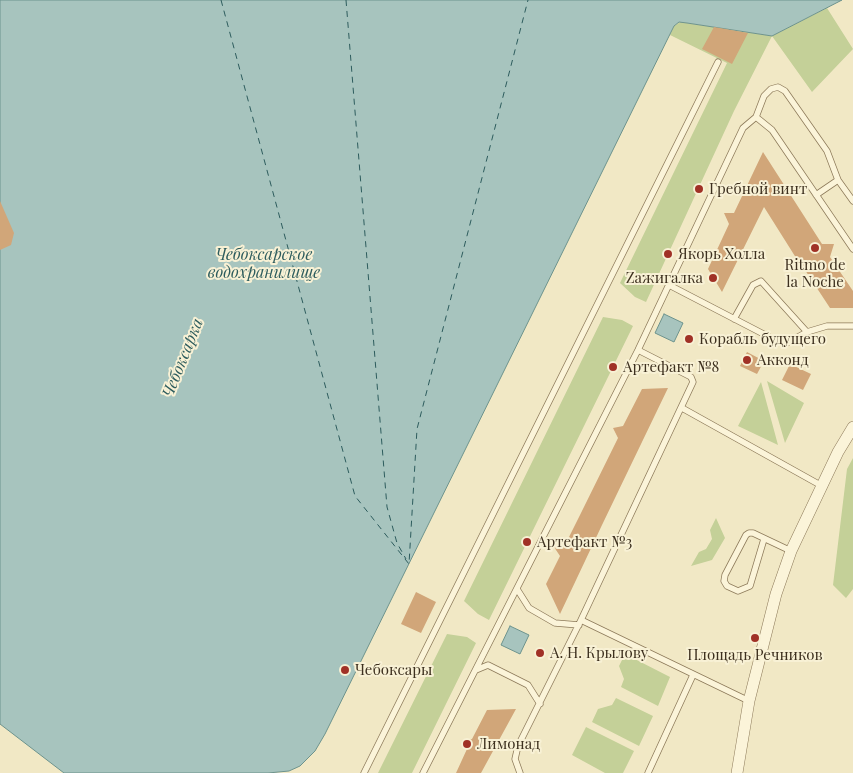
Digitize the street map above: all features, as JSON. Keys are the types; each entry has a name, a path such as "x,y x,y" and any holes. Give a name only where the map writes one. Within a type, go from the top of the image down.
{"street":[{"path":"737,773 749,701 763,638 791,551 853,427"}],"lane":[{"path":"364,773 718,62"},
{"path":"423,773 638,350 743,128 756,117 764,96 771,89 778,87 785,91 827,151 838,180 853,201"},
{"path":"756,117 772,130 853,249"},
{"path":"816,195 838,180"},
{"path":"734,319 753,285 761,281 807,332"},
{"path":"669,285 777,341 787,343 807,332 827,326 853,326"},
{"path":"520,773 516,759 518,746 580,622 694,382 692,377 638,350"},
{"path":"682,408 822,486"},
{"path":"764,539 750,586 738,591 727,586 724,581 725,576 746,535 753,533 791,551"},
{"path":"517,589 529,608 555,623 580,622 749,701"},
{"path":"476,670 488,665 528,685 540,704"},
{"path":"648,773 693,674"}],"green space":[{"path":"827,8 853,49 812,92 772,36"},
{"path":"680,22 772,36 734,111 646,302 635,297 620,283 727,63 670,35 674,26"},
{"path":"603,317 622,320 633,326 489,620 478,614 464,601"},
{"path":"767,381 804,403 785,443"},
{"path":"761,382 778,445 738,426"},
{"path":"853,458 853,589 846,598 833,585 847,469"},
{"path":"716,518 725,538 712,560 691,566 699,552 706,549 712,539 710,530"},
{"path":"447,634 467,637 476,643 412,773 378,773"},
{"path":"625,654 670,677 658,706 621,687 624,679 619,666"},
{"path":"616,698 653,716 639,746 592,722 598,709 612,705"},
{"path":"586,727 634,751 623,773 605,773 572,755"}],"water":[{"name":"Чебоксарское водохранилище","path":"0,0 842,0 772,36 679,22 674,26 325,734 315,751 300,766 289,771 268,773 64,773 0,724"},
{"path":"664,314 683,323 674,342 655,333"},
{"path":"510,626 529,635 520,654 501,645"}],"building":[{"path":"714,27 748,33 732,64 702,49"},
{"path":"763,152 822,244 834,244 830,257 853,291 853,308 830,308 805,270 794,270 798,261 764,207 722,292 708,269 729,224 724,213 734,213"},
{"path":"0,201 14,233 11,245 0,250"},
{"path":"747,352 764,361 757,374 740,366"},
{"path":"790,364 811,374 803,390 782,380"},
{"path":"668,388 560,614 546,584 560,556 554,547 565,545 580,515 618,438 613,428 623,426 642,389"},
{"path":"416,592 436,602 421,633 401,624"},
{"path":"516,709 481,773 456,773 467,749 462,741 472,739 487,710"}],"ferry route":[{"path":"221,0 355,496 409,564 417,429 528,0"},
{"path":"346,0 387,507 397,543 406,559"}],"place":[{"name":"Гребной винт","path":"699,189"},
{"name":"Ritmo de la Noche","path":"815,248"},
{"name":"Якорь Холла","path":"668,254"},
{"name":"Zажигалка","path":"713,278"},
{"name":"Корабль будущего","path":"689,339"},
{"name":"Акконд","path":"747,360"},
{"name":"Артефакт №8","path":"613,367"},
{"name":"Артефакт №3","path":"527,542"},
{"name":"Площадь Речников","path":"755,638"},
{"name":"А. Н. Крылову","path":"540,653"},
{"name":"Чебоксары","path":"345,670"},
{"name":"Лимонад","path":"467,744"}],"water label":[{"name":"Чебоксарка","path":"183,358"}]}
